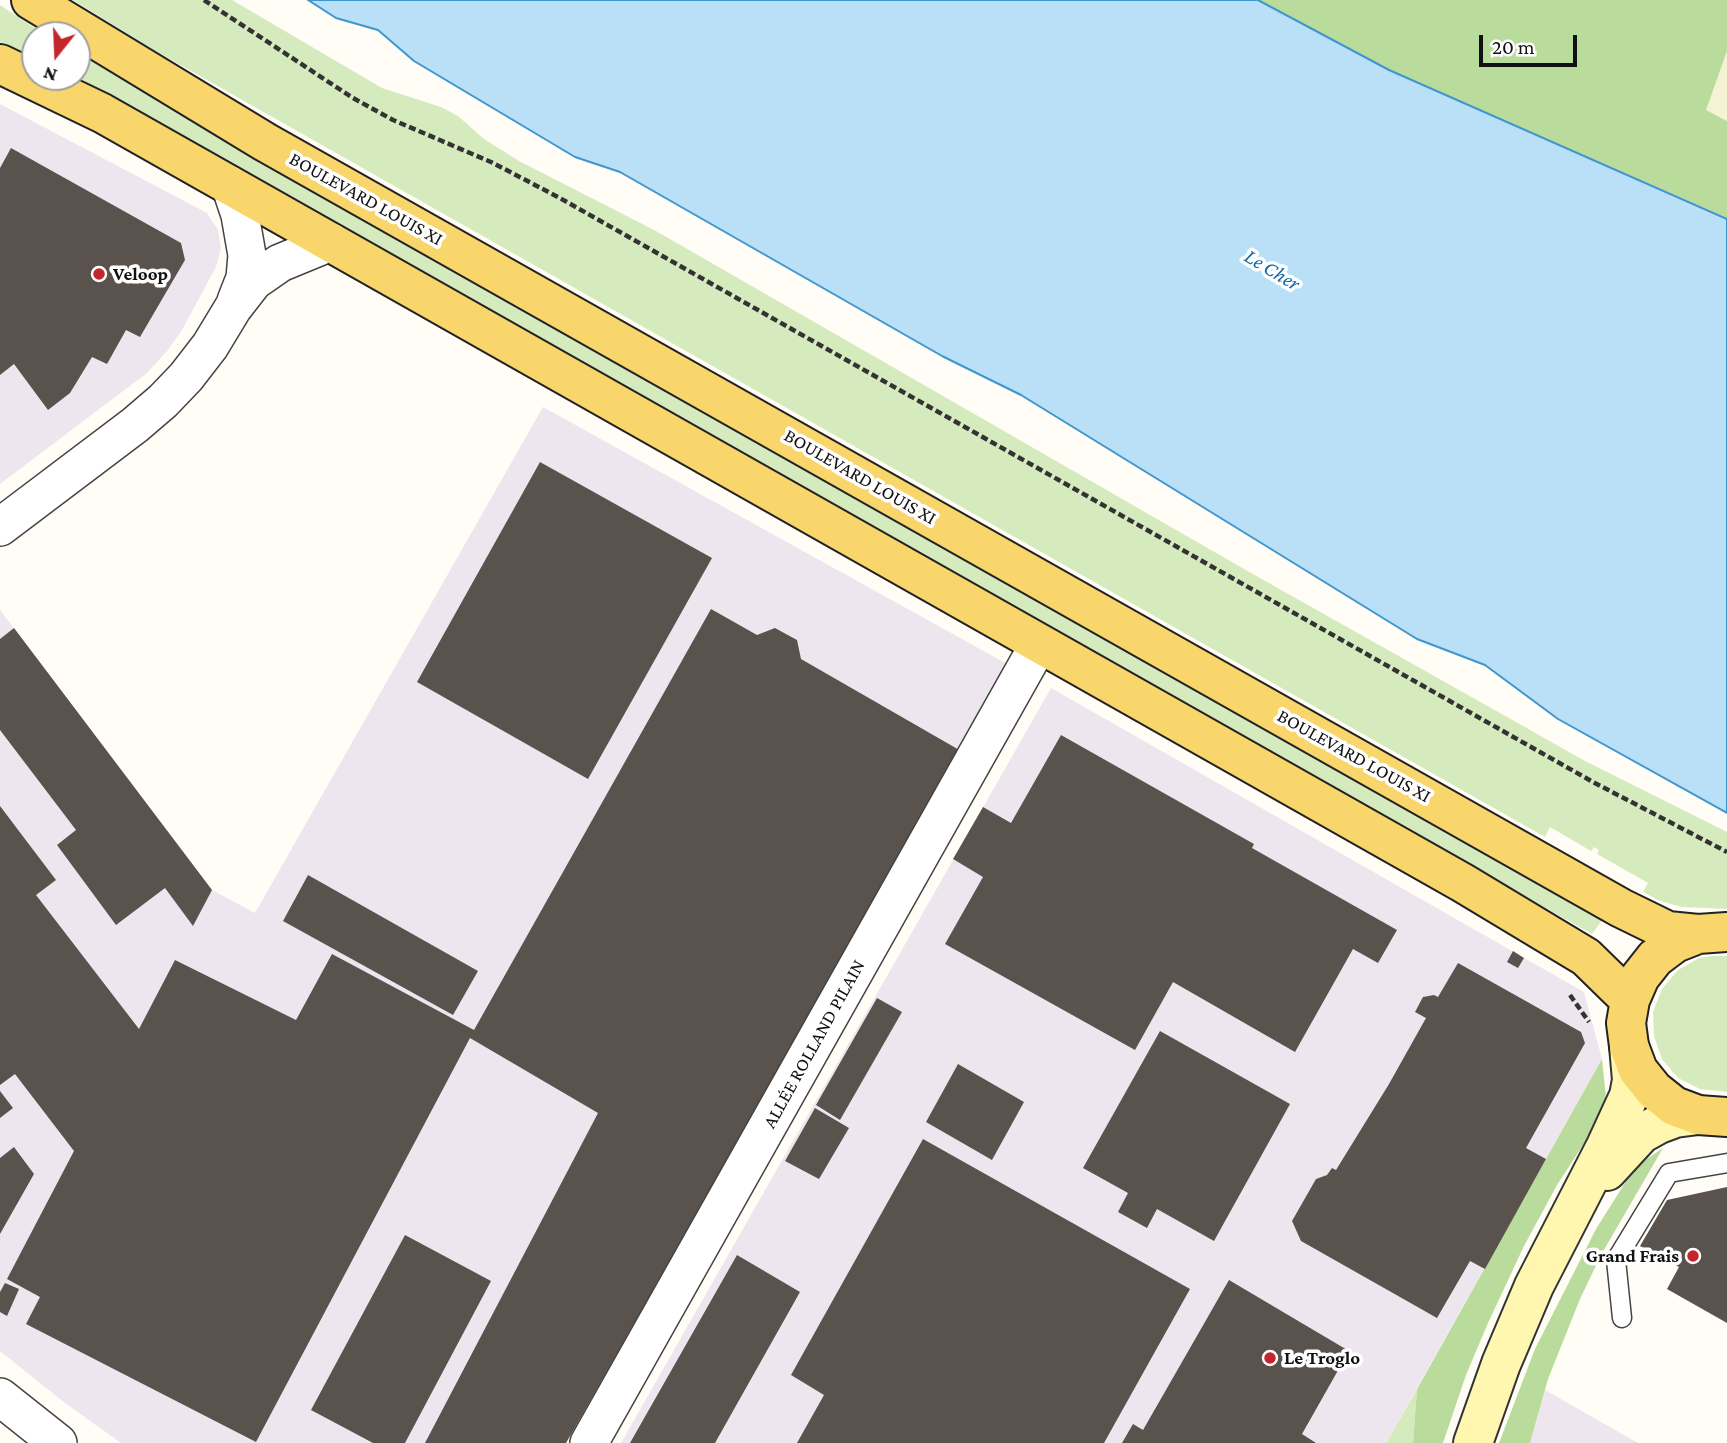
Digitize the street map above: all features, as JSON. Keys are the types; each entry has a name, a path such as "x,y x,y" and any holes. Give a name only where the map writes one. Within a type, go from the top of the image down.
{"main road":[{"name":"BOULEVARD LOUIS XI","path":"31,0 265,142 1621,908 1668,931 1713,933"},
{"path":"0,64 102,113 1463,883 1586,957 1630,1000"},
{"path":"1473,1443 1501,1364 1534,1286 1629,1096 1632,1080 1626,1023 1630,1000 1640,977 1655,958 1675,943 1713,933"},
{"path":"1629,1046 1638,1070 1654,1090 1674,1106 1712,1116"},
{"path":"1555,1244 1603,1175 1641,1135 1675,1118 1712,1116"}],"street":[{"path":"230,185 244,229 247,255 244,278 233,308"},
{"path":"0,527 163,401 210,346 233,308 254,281 293,257 331,242"},
{"name":"ALLÉE ROLLAND PILAIN","path":"589,1443 1039,644"},
{"path":"0,1397 58,1443"}],"lane":[{"path":"1622,1318 1616,1260 1669,1173 1727,1163"}],"path":[{"path":"204,0 353,98 404,125 491,162 558,197 1593,782 1727,852"}],"shaded area":[{"path":"1727,51 1727,121 1705,110"},
{"path":"0,104 207,213 218,230 221,248 216,267 182,330 147,373 0,484"},
{"path":"543,407 1009,665 566,1443 121,1443 0,1351 0,610 212,890 255,913"},
{"path":"1051,688 1584,992 1602,1059 1386,1443 621,1443"},
{"path":"1545,1390 1638,1443 1530,1443"}],"green space":[{"path":"73,0 232,0 382,88 441,107 458,116 484,139 519,161 656,231 1251,573 1585,761 1727,832 1727,909 1682,907 1660,901 1643,892 1648,883 1597,854 1599,850 1594,847 1591,851 1550,827 1545,837 154,50"},
{"path":"1258,0 1727,0 1727,51 1706,110 1727,121 1727,219 1389,70"},
{"path":"0,5 24,21 21,21 21,52 0,42"},
{"path":"91,61 706,415 1603,919 1592,934 91,87"},
{"path":"1727,956 1727,1092 1700,1089 1678,1078 1662,1059 1654,1036 1653,1012 1662,989 1678,970 1699,958"},
{"path":"1602,1059 1607,1108 1557,1185 1524,1246 1466,1375 1443,1443 1413,1443 1417,1389"},
{"path":"1663,1148 1601,1255 1580,1299 1548,1379 1530,1443 1499,1443 1535,1349 1596,1229 1630,1175 1641,1163"},
{"path":"1417,1389 1413,1443 1386,1443"}],"water":[{"name":"Le Cher","path":"308,0 1258,0 1389,70 1727,219 1727,813 1558,719 1485,665 1417,639 1021,395 942,356 620,172 575,157 414,61 378,30 336,18"}],"building":[{"path":"11,148 181,243 185,260 140,337 126,330 107,364 92,357 70,393 48,410 14,364 0,375 0,168"},
{"path":"540,462 712,558 588,779 417,682"},
{"path":"711,609 757,635 775,628 797,640 801,659 961,751 566,1443 425,1443 598,1113 470,1038 256,1442 26,1324 40,1297 7,1279 74,1151 15,1074 0,1085 0,806 56,880 36,895 139,1029 175,960 296,1020 332,954 474,1030"},
{"path":"14,628 212,890 193,926 165,888 116,925 57,845 76,830 0,730 0,639"},
{"path":"1061,735 1254,844 1252,848 1397,930 1378,963 1353,949 1295,1052 1173,982 1135,1050 945,944 983,877 953,859 983,807 1011,823"},
{"path":"308,875 478,971 453,1015 283,921"},
{"path":"1513,951 1524,958 1518,968 1507,962"},
{"path":"1458,963 1581,1032 1585,1043 1526,1148 1546,1159 1485,1269 1470,1261 1437,1318 1301,1241 1292,1221 1316,1179 1327,1175 1332,1168 1336,1170 1389,1084 1426,1018 1415,1012 1423,997 1438,997"},
{"path":"877,998 902,1012 840,1120 816,1105"},
{"path":"1160,1031 1290,1104 1214,1241 1157,1209 1147,1228 1118,1212 1128,1193 1083,1168"},
{"path":"958,1064 1024,1102 992,1160 926,1122"},
{"path":"0,1091 13,1108 0,1118"},
{"path":"815,1108 849,1128 819,1179 785,1161"},
{"path":"923,1139 1190,1289 1104,1443 797,1443 824,1395 791,1375"},
{"path":"14,1147 34,1174 0,1234 0,1158"},
{"name":"Grand Frais","path":"1727,1187 1727,1323 1667,1289 1679,1267 1640,1246 1667,1200"},
{"path":"405,1235 491,1281 405,1443 373,1443 311,1410"},
{"path":"737,1255 800,1292 715,1443 630,1443"},
{"path":"1229,1280 1349,1351 1302,1434 1316,1443 1122,1443 1133,1424 1143,1430"},
{"path":"5,1283 19,1289 7,1316 0,1312 0,1292"}],"place":[{"name":"Veloop","path":"99,274"},
{"name":"Grand Frais","path":"1693,1256"},
{"name":"Le Troglo","path":"1270,1358"}]}
